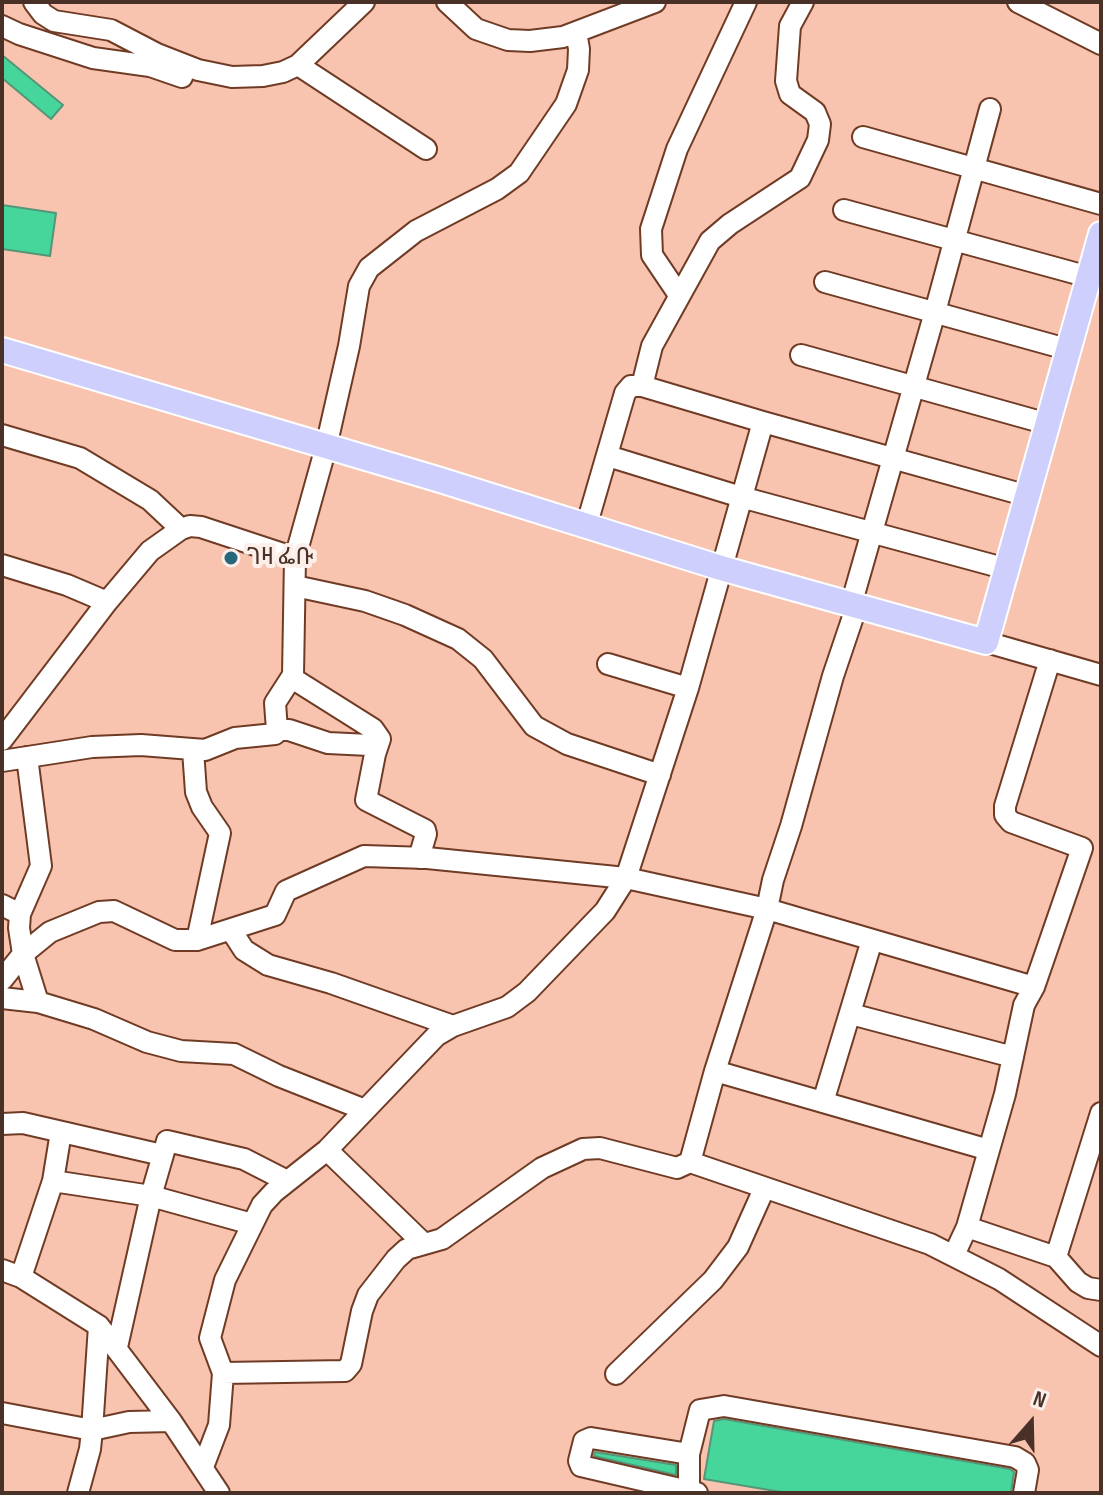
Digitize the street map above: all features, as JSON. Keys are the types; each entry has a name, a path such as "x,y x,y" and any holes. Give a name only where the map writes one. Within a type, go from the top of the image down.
{"main road":[{"path":"2,350 721,568 986,642 1101,234"}],"street":[{"path":"34,2 43,14 62,24 111,30 157,54 198,70 232,77 291,68 426,149"},
{"path":"2,26 93,58 150,66 194,81 222,84 261,81 291,68 364,2"},
{"path":"447,2 476,29 508,40 530,41 563,37 655,2"},
{"path":"679,295 652,255 651,229 687,126 746,2"},
{"path":"642,386 652,346 710,241 730,224 800,178 818,140 820,124 815,112 790,94 786,81 790,26 803,2"},
{"path":"1018,2 1101,44"},
{"path":"57,46 57,34 62,24"},
{"path":"2,761 92,747 141,745 212,749 235,738 271,737 277,730 275,703 292,678 295,558 326,447 359,286 369,268 416,231 497,189 519,173 566,104 578,70 576,32"},
{"path":"690,1162 854,606 871,532 990,109"},
{"path":"863,137 1101,204"},
{"path":"844,210 1089,277"},
{"path":"825,282 1070,350"},
{"path":"801,355 1048,424"},
{"path":"586,527 625,393 631,386 642,386 1028,496"},
{"path":"203,1467 219,1425 223,1373 210,1338 225,1280 262,1205 327,1150 436,1036 453,1026 507,1007 520,998 605,911 626,878 688,688 763,422"},
{"path":"2,435 80,458 150,500 181,529"},
{"path":"608,456 741,497 1007,569"},
{"path":"2,740 107,602 150,551 181,529 201,527 295,558"},
{"path":"2,565 67,585 107,602"},
{"path":"295,586 365,601 458,639 483,659 534,726 567,744 660,775"},
{"path":"986,642 1101,675"},
{"path":"954,1255 967,1227 989,1150 1024,1005 1092,852 1011,822 1005,815 1005,806 1050,660"},
{"path":"608,664 688,688"},
{"path":"292,678 373,729 379,742 366,800 425,830 421,850"},
{"path":"277,730 289,730 328,743 369,745 379,742"},
{"path":"193,750 196,792 220,833 197,940"},
{"path":"27,757 41,866 11,909 38,1002"},
{"path":"2,980 23,954 50,932 106,910 175,940 197,940 275,915 286,891 349,862 364,856 421,850 467,862 626,878 767,909 1034,987"},
{"path":"231,930 244,950 268,965 344,987 453,1026"},
{"path":"823,1102 872,940"},
{"path":"2,998 38,1002 181,1051 234,1054 279,1076 365,1110"},
{"path":"851,1014 1013,1057"},
{"path":"715,1071 989,1150"},
{"path":"1056,1257 1101,1113"},
{"path":"2,1124 19,1122 162,1155"},
{"path":"61,1132 53,1181 12,1274 99,1326 171,1421 219,1493"},
{"path":"117,1347 151,1196 169,1140 244,1159 287,1181"},
{"path":"223,1373 345,1371 351,1364 368,1295 407,1249 422,1242 442,1239 542,1168 583,1149 600,1148 677,1168 690,1162 930,1244 1062,1318 1101,1346"},
{"path":"327,1150 422,1242"},
{"path":"53,1181 151,1196 252,1224"},
{"path":"616,1374 713,1280 738,1247 764,1189"},
{"path":"967,1227 1056,1257 1078,1282 1101,1290"},
{"path":"78,1493 90,1449 99,1326"},
{"path":"689,1454 591,1438 584,1441 579,1461 581,1466 693,1492 689,1454 700,1410 724,1406 1015,1457 1025,1463 1028,1470 1024,1493"},
{"path":"2,1413 92,1430 129,1422 171,1421"}],"building":[{"path":"2,55 63,105 51,119 2,78"},
{"path":"2,205 56,213 50,256 2,249"},
{"path":"724,1419 1010,1469 1014,1472 1011,1493 787,1493 704,1479 714,1421"},
{"path":"595,1452 676,1465 676,1475 594,1456"}],"place":[{"name":"ገዛ ፌቡ","path":"231,558"}]}
